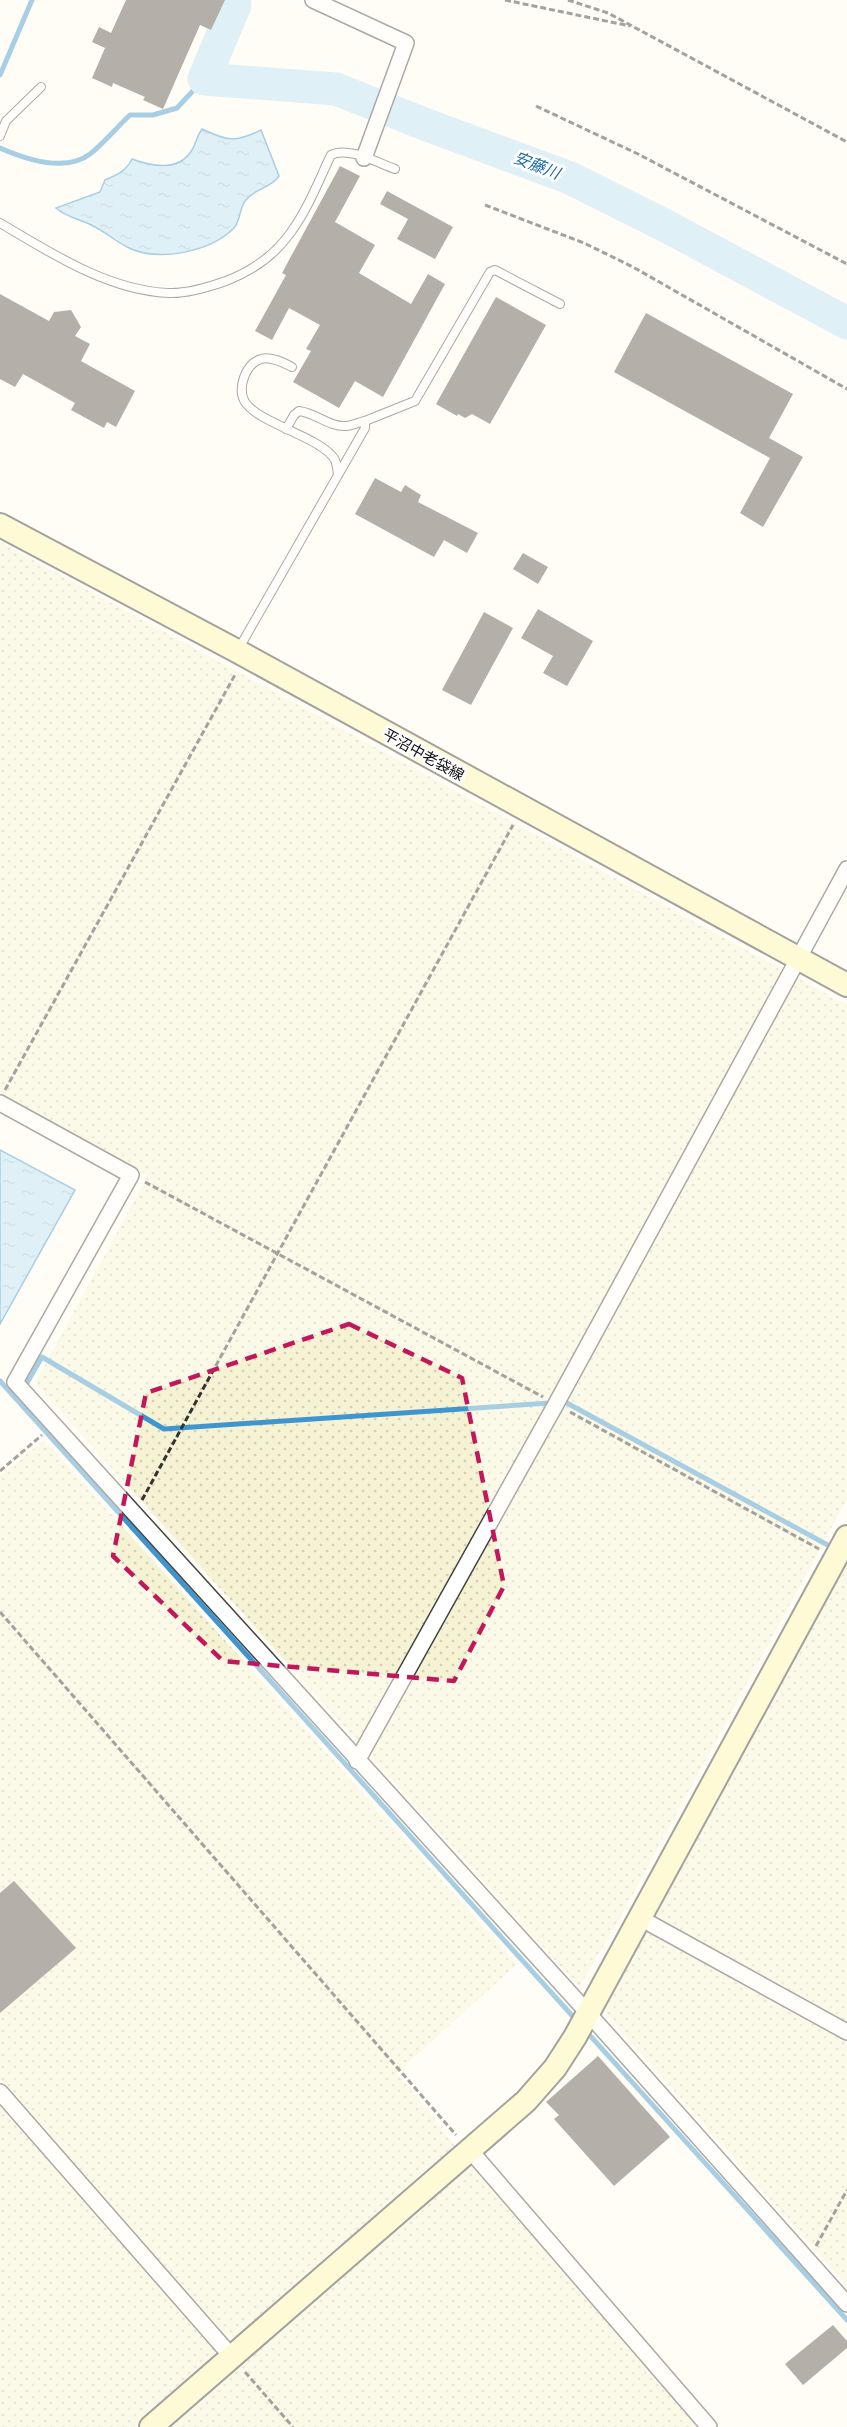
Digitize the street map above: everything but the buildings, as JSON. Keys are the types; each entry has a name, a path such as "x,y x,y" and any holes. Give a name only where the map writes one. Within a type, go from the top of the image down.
{"street":[{"path":"313,0 406,43 364,158"},
{"name":"平沼中老袋線","path":"0,525 242,653 847,985"},
{"path":"357,1761 556,1404 847,869"},
{"path":"0,1101 131,1174 15,1382 588,2013 847,2304"},
{"path":"152,2427 526,2101 548,2076 570,2045 588,2013 847,1537"},
{"path":"639,1918 847,2032"},
{"path":"0,2091 232,2357"},
{"path":"469,2149 709,2427"}],"lane":[{"path":"0,136 6,122 40,87"},
{"path":"0,223 88,271 133,289 170,293 210,286 247,273 272,254 291,232 331,154 337,151 395,169"},
{"path":"286,429 299,411 307,412 336,425 347,426 415,401 490,272 495,270 560,304"},
{"path":"292,367 272,359 261,359 251,367 243,381 242,393 245,403 256,412 322,448 335,460 338,474"},
{"path":"242,653 365,428 365,421"}],"path":[{"path":"505,0 634,27"},
{"path":"568,0 608,13 847,142"},
{"path":"536,106 638,154 847,264"},
{"path":"485,205 584,243 633,267 847,389"},
{"path":"0,1101 242,653"},
{"path":"134,1514 522,807"},
{"path":"131,1174 278,1252 836,1558"},
{"path":"0,1471 53,1425"},
{"path":"0,1612 469,2149"},
{"path":"808,2260 847,2190"},
{"path":"232,2357 293,2427"}],"highlighted area":[{"path":"349,1324 462,1378 504,1586 454,1681 223,1661 113,1556 146,1393"}],"shaded area":[{"path":"0,542 847,1005 847,1499 616,1925 579,1987 35,1383 148,1176 0,1095"},
{"path":"44,1440 517,1964 397,2073 457,2148 235,2338 224,2336 0,2079 0,1476"},
{"path":"847,1560 847,2286 607,2015 604,2001"},
{"path":"0,2102 216,2350 213,2358 134,2427 0,2427"},
{"path":"470,2162 703,2427 164,2427"}],"water":[{"path":"202,129 231,139 244,137 261,130 279,176 271,184 250,196 242,206 236,226 211,244 169,254 141,252 124,246 98,228 56,208 100,192 105,180 121,172 132,159 156,165 180,162 192,150"},
{"path":"0,1150 75,1190 0,1324"}],"waterway":[{"path":"0,75 32,0"},
{"name":"安藤川","path":"235,5 204,79 336,89 570,178 666,226 847,323"},
{"path":"0,148 45,162 69,163 80,160 95,150 130,115 153,115 177,108 204,79"},
{"path":"24,1388 42,1357 164,1429 565,1402 835,1549"},
{"path":"0,1381 577,2021"},
{"path":"585,2030 847,2320"}]}
